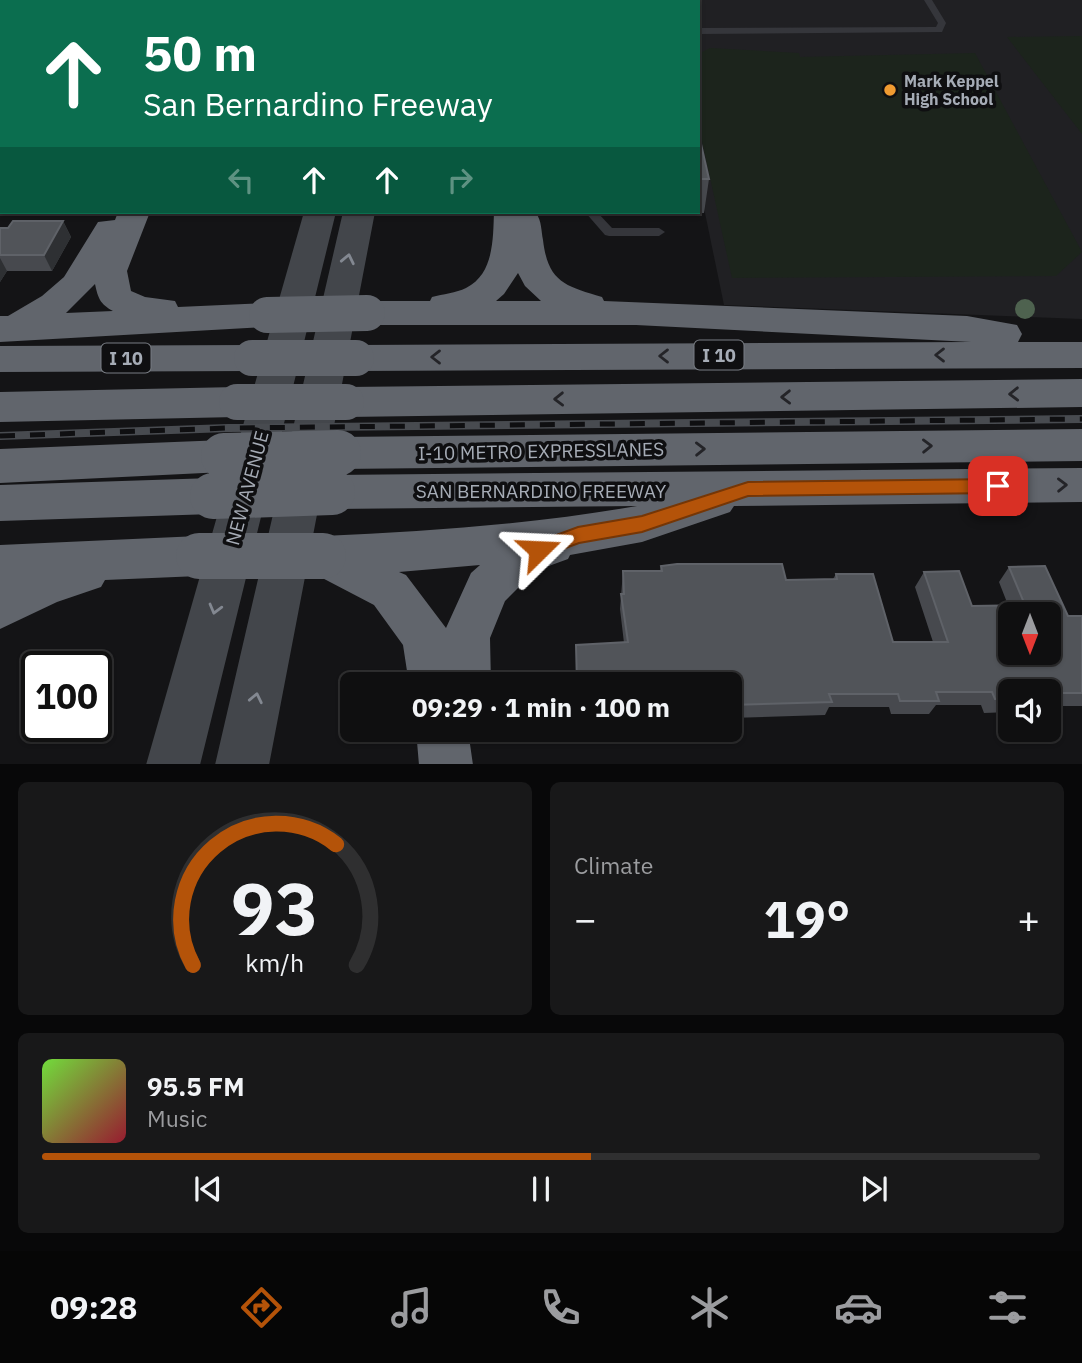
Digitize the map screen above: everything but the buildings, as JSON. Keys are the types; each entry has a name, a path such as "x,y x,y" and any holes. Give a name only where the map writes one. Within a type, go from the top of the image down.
{"highway":[{"path":"4,338 60,302 79,285 117,214"},
{"path":"133,214 110,271 116,297 139,309 252,315 636,313 967,329 1082,345"},
{"path":"366,313 455,304 483,294 500,278 508,256 510,214"},
{"path":"525,214 530,269 547,290 578,303 636,313"},
{"path":"4,338 252,315"},
{"name":"I 10","path":"4,338 252,358 1082,355"},
{"path":"0,407 1082,393"},
{"name":"I-10 METRO EXPRESSLANES","path":"335,473 1082,445"},
{"path":"0,466 218,476"},
{"name":"SAN BERNARDINO FREEWAY","path":"0,503 218,476 335,473 748,489 1082,485"},
{"path":"0,565 199,556 323,556 433,551 578,535 642,524 748,489"},
{"path":"466,672 466,638 487,588 519,557 578,535"},
{"path":"323,556 390,590 426,637 432,672"},
{"path":"0,608 45,585 132,559"},
{"path":"443,742 446,764"},
{"path":"467,742 469,764"}],"main road":[{"name":"NEW AVENUE","path":"173,764 319,214"},
{"path":"242,764 359,214"}],"lane":[{"path":"700,31 939,30 943,23 928,0"},
{"path":"593,214 609,232 659,232"}],"shaded area":[{"name":"Mark Keppel High School","path":"700,0 1082,0 1082,319 724,305 700,189"},
{"path":"1082,36 1082,134 1007,37"},
{"name":"Mark Keppel High School","path":"710,48 799,53 800,57 975,53 1082,252 1056,276 732,278 700,132 700,53"}],"railway":[{"path":"0,436 228,428 1082,419"}],"place":[{"name":"Mark Keppel High School","path":"890,90"}],"route":[{"path":"539,550 578,535 642,524 748,489 998,486"}]}
